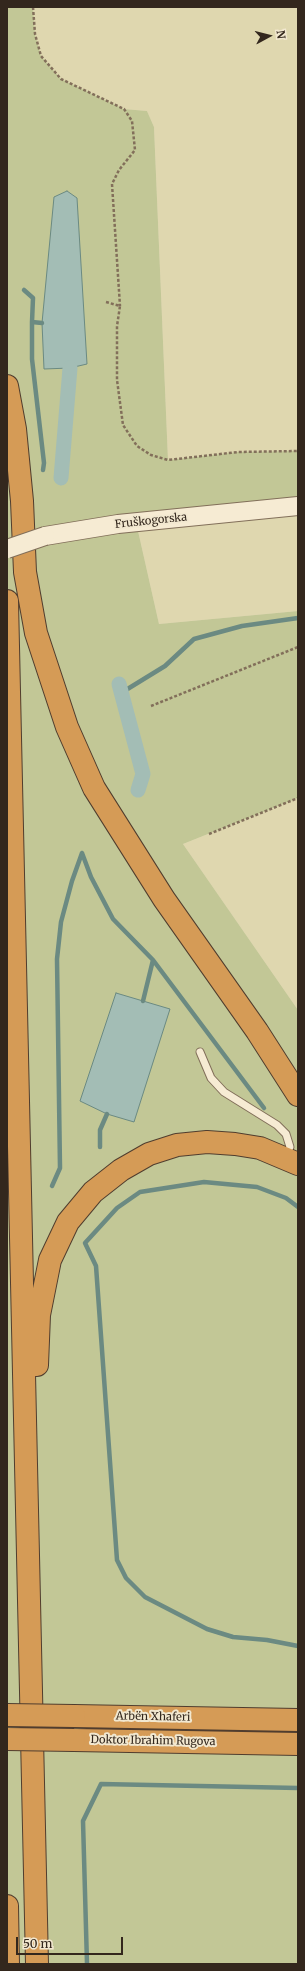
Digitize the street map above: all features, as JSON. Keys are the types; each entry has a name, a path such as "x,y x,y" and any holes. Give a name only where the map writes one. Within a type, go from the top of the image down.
{"highway":[{"path":"7,386 15,430 22,501 25,572 36,633 66,727 98,794 164,899 257,1031 298,1095"},
{"path":"7,601 37,1964"},
{"path":"27,1526 37,1376 39,1315 50,1260 68,1222 93,1192 121,1170 149,1154 177,1146 207,1142 260,1148 291,1160"},
{"path":"156,1717 298,1706"},
{"name":"Arbën Xhaferi","path":"7,1714 298,1720"},
{"name":"Doktor Ibrahim Rugova","path":"7,1739 298,1744"},
{"path":"200,1742 298,1755"},
{"path":"36,1889 44,1964"},
{"path":"7,1906 8,1964"}],"street":[{"name":"Fruškogorska","path":"7,549 45,536 124,524 298,506"}],"lane":[{"path":"200,1052 211,1078 224,1092 277,1125 286,1134 290,1147 291,1160"}],"path":[{"path":"33,7 35,34 41,56 61,79 124,110 132,121 135,150 119,170 112,184 120,306 117,326 117,380 123,425 137,446 151,455 168,460 238,452 298,451"},
{"path":"106,302 120,306"},
{"path":"151,706 298,648"},
{"path":"209,834 298,798"}],"shaded area":[{"path":"33,7 298,7 298,451 238,452 168,460 154,127 147,111 124,109 61,79 41,56 35,34"},
{"path":"298,506 298,611 159,624 136,522"},
{"path":"298,798 298,1010 183,844"}],"green space":[{"path":"7,7 33,7 35,34 41,56 61,79 124,109 147,111 154,127 168,460 238,452 298,451 298,506 136,522 159,624 298,611 298,798 183,844 298,1010 298,1964 7,1964"}],"water":[{"path":"67,191 77,198 87,364 70,368 44,369 42,323 54,197"},
{"path":"116,993 170,1009 134,1122 107,1114 80,1101"}],"waterway":[{"path":"24,290 33,298 32,322"},
{"path":"42,323 32,322 32,359 44,463 43,470"},
{"path":"61,478 70,368"},
{"path":"121,693 165,666 194,639 242,626 298,618"},
{"path":"119,684 143,774 138,790"},
{"path":"82,853 91,877 113,919 153,960 143,1001"},
{"path":"52,1186 60,1168 57,959 61,922 72,881 82,853"},
{"path":"153,960 264,1108"},
{"path":"100,1147 100,1130 107,1114"},
{"path":"298,1207 286,1198 257,1187 204,1182 140,1192 117,1208 85,1243 96,1266 117,1560 126,1578 145,1597 207,1629 233,1637 267,1640 298,1646"},
{"path":"87,1964 83,1821 101,1784 298,1788"}]}
